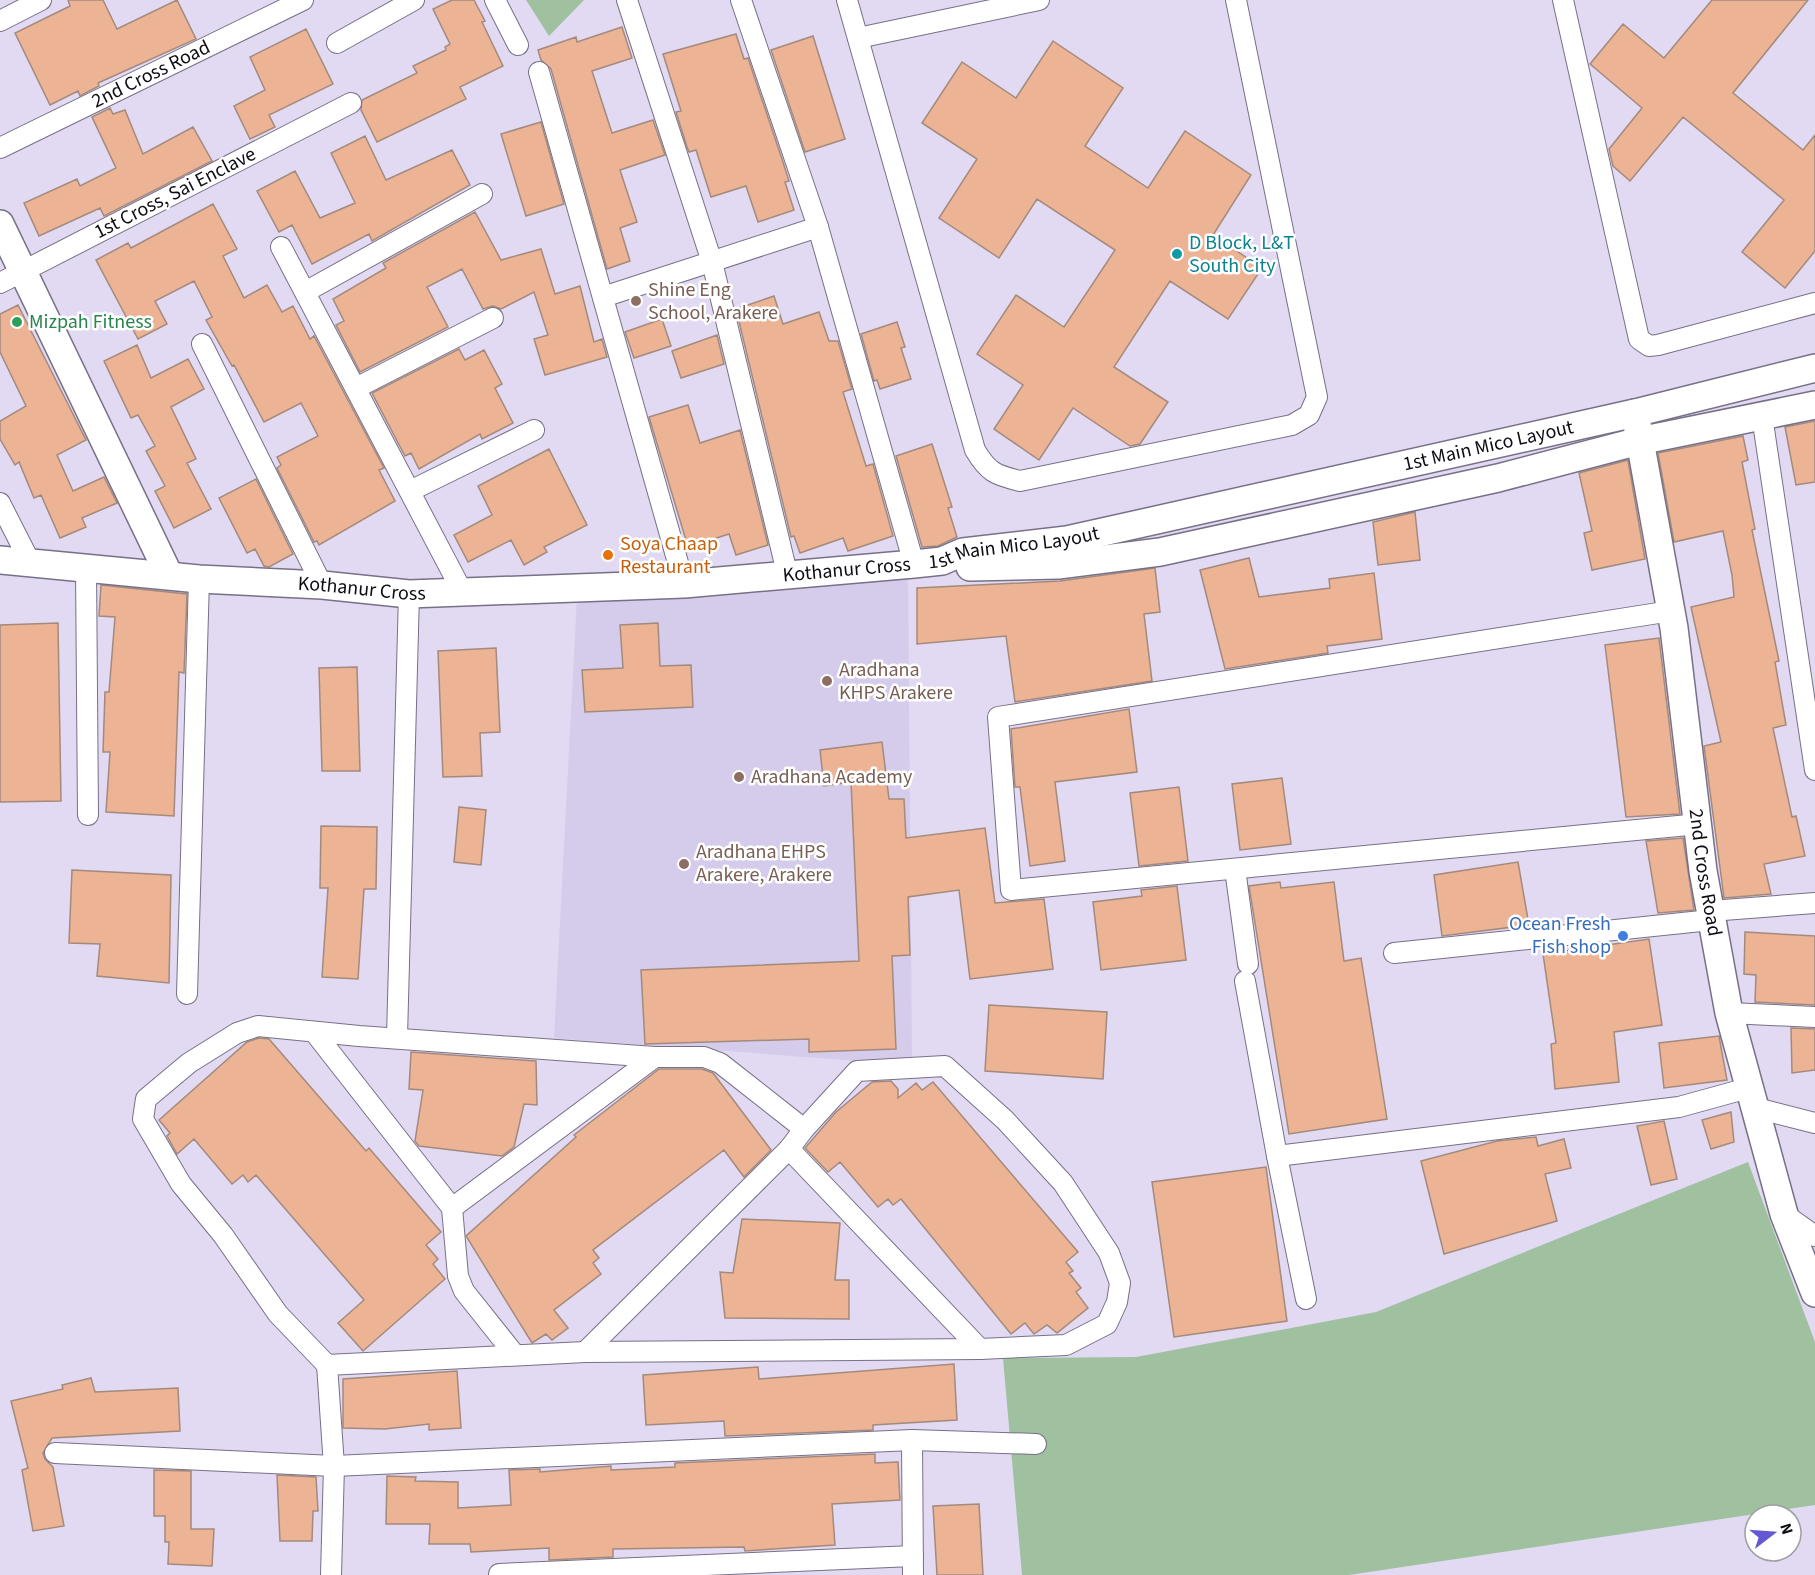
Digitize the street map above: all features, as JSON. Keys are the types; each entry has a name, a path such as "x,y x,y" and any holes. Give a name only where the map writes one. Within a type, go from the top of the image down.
{"street":[{"path":"0,21 41,0"},
{"name":"2nd Cross Road","path":"0,148 303,0"},
{"path":"337,43 414,0"},
{"path":"495,0 518,45"},
{"path":"627,0 712,262 788,577"},
{"path":"741,0 818,227 914,564"},
{"path":"847,0 975,450 986,469 1000,477 1020,481 1292,425 1309,415 1317,397 1236,0"},
{"path":"858,38 1039,0"},
{"path":"1563,0 1639,339 1649,346 1658,345 1815,303"},
{"path":"539,72 684,584"},
{"name":"1st Cross, Sai Enclave","path":"11,277 351,103"},
{"path":"305,291 483,194"},
{"path":"0,224 11,277 169,574"},
{"path":"603,297 818,227"},
{"path":"281,248 463,593"},
{"path":"356,388 493,318"},
{"path":"202,344 322,585"},
{"name":"1st Main Mico Layout","path":"942,561 963,552 1067,540 1635,413 1815,368"},
{"name":"1st Main Mico Layout","path":"942,561 962,567 1058,566 1160,552 1498,478 1639,441 1815,405"},
{"name":"2nd Cross Road","path":"1635,413 1671,611 1710,916 1729,1013 1784,1214 1815,1293"},
{"path":"1762,417 1815,770"},
{"path":"410,490 534,430"},
{"path":"0,503 30,562"},
{"name":"Kothanur Cross","path":"0,560 169,574 200,579 322,585 409,594 684,584 788,577 942,561"},
{"path":"86,567 88,815"},
{"path":"187,994 200,579"},
{"path":"397,1037 409,594"},
{"path":"1671,611 998,717 1011,890 1699,824"},
{"path":"1235,869 1246,972 1277,1156 1306,1299"},
{"path":"1394,953 1815,903"},
{"path":"1729,1013 1815,1017"},
{"path":"331,1575 334,1466 327,1365 278,1314 223,1234 181,1184 143,1119 146,1099 189,1063 237,1033 258,1026 291,1027 315,1033 655,1057 704,1057 720,1063 804,1129"},
{"path":"315,1033 452,1208 458,1276 464,1292 515,1355"},
{"path":"452,1208 655,1057"},
{"path":"327,1365 585,1353 980,1349 1066,1345 1107,1324 1117,1302 1120,1283 1109,1253 1063,1183 1005,1120 945,1066 857,1071 804,1129 789,1149 585,1353"},
{"path":"1277,1156 1752,1098 1815,1123"},
{"path":"789,1149 980,1349"},
{"path":"1784,1214 1815,1236"},
{"path":"499,1574 913,1566 912,1440"},
{"path":"55,1453 334,1466 912,1440 1036,1444"}],"shaded area":[{"name":"Aradhana Academy","path":"908,578 912,1065 554,1038 577,598"}],"green space":[{"path":"526,0 584,0 549,36"},
{"path":"1748,1162 1815,1342 1815,1505 1803,1507 1803,1503 1743,1503 1743,1516 1349,1575 1022,1575 1003,1358 1136,1357 1376,1312"}],"building":[{"path":"68,0 103,0 117,29 177,0 196,39 98,83 99,86 80,96 78,91 50,105 15,33 70,6"},
{"path":"452,0 474,0 503,66 460,87 466,99 377,142 361,110 362,100 417,73 413,66 446,50 445,47 450,44 433,9"},
{"path":"1712,0 1808,0 1733,93 1803,150 1815,135 1815,251 1785,288 1742,252 1784,200 1683,117 1630,181 1613,166 1609,149 1642,108 1590,64 1623,24 1664,58"},
{"path":"622,27 632,58 592,71 612,133 653,120 665,155 620,170 637,222 620,228 630,261 607,269 551,69 541,60 538,50 576,37 577,42"},
{"path":"306,29 333,84 269,115 275,127 250,139 234,106 265,90 250,57"},
{"path":"736,34 744,59 748,58 782,159 789,181 785,182 794,210 758,222 746,186 711,197 696,150 689,152 687,147 676,112 681,111 663,54"},
{"path":"813,36 845,139 805,152 771,50"},
{"name":"D Block, L&T South City","path":"1053,41 1123,88 1085,146 1148,188 1185,131 1251,175 1213,235 1262,268 1228,319 1170,281 1114,367 1168,402 1140,444 1130,446 1073,408 1039,460 994,429 1023,385 977,354 1016,295 1064,327 1115,250 1037,199 999,258 939,218 977,159 922,123 962,62 1016,98"},
{"path":"110,108 113,114 125,110 143,154 193,127 212,161 104,216 100,208 39,236 24,203 77,179 80,186 116,168 92,117"},
{"path":"541,122 564,204 526,216 501,134"},
{"path":"365,136 386,180 452,150 470,185 372,241 369,234 312,264 292,225 279,232 257,191 295,171 320,218 355,203 331,153"},
{"path":"213,204 237,249 223,256 244,298 267,285 282,312 293,306 310,339 314,336 384,468 379,470 395,501 319,545 317,541 314,542 277,468 281,465 277,457 318,436 301,403 264,422 234,365 232,366 206,320 212,317 194,281 155,301 167,324 138,339 96,260 128,243 131,248"},
{"path":"475,212 501,260 541,249 555,294 580,286 594,342 602,339 607,357 545,375 534,339 548,335 534,292 501,309 493,306 483,309 462,269 427,287 448,327 360,372 336,325 344,321 333,299 386,268 383,263"},
{"path":"774,296 783,324 819,312 829,341 838,341 852,389 843,392 866,466 873,464 893,536 848,551 843,538 800,553 794,536 791,537 736,309"},
{"path":"18,305 86,440 57,455 73,491 104,477 117,503 82,518 86,527 60,538 41,495 34,498 19,462 15,465 0,439 0,421 26,406 0,352 0,314"},
{"path":"662,319 671,346 634,358 625,332"},
{"path":"897,322 905,347 901,348 911,379 880,389 877,380 874,381 861,334"},
{"path":"717,335 724,364 681,378 672,351"},
{"path":"137,345 151,378 188,359 204,389 171,407 196,459 187,463 211,509 174,528 155,491 165,486 146,451 155,446 138,415 131,418 104,361"},
{"path":"459,349 465,360 484,350 502,384 495,388 513,423 482,439 480,434 419,469 411,453 405,456 372,393"},
{"path":"688,405 700,443 740,430 768,545 736,555 729,534 688,547 649,417"},
{"path":"1815,421 1815,482 1796,485 1785,427"},
{"path":"1743,436 1748,460 1742,462 1755,529 1752,530 1779,661 1775,662 1786,725 1773,728 1792,817 1796,816 1805,856 1764,864 1771,894 1724,898 1704,746 1721,742 1691,607 1734,597 1732,575 1723,531 1674,542 1658,453"},
{"path":"932,444 952,507 948,508 957,537 938,546 922,547 896,456"},
{"path":"549,449 587,525 544,547 547,552 524,565 511,540 468,562 454,535 492,515 478,486"},
{"path":"1628,460 1645,559 1592,570 1584,533 1592,531 1579,473"},
{"path":"256,479 293,554 269,567 264,566 255,549 247,553 219,498"},
{"path":"1415,512 1420,560 1378,565 1373,522"},
{"path":"1249,558 1259,597 1330,588 1329,579 1374,573 1382,639 1327,646 1328,653 1225,669 1200,570"},
{"path":"1155,568 1160,612 1144,614 1152,681 1015,702 1006,636 917,644 917,588 1060,581"},
{"path":"101,585 187,594 184,673 179,672 174,816 106,812 110,752 103,752 105,692 109,692 115,617 99,616"},
{"path":"58,623 61,801 0,802 0,625"},
{"path":"658,623 660,666 691,665 693,707 585,712 582,670 623,668 620,625"},
{"path":"1659,638 1680,814 1626,817 1605,645"},
{"path":"496,648 500,732 480,733 482,776 443,777 438,651"},
{"path":"357,667 360,771 322,771 319,668"},
{"path":"1129,709 1137,772 1055,782 1065,861 1030,866 1020,787 1015,787 1011,729"},
{"path":"882,742 889,799 904,799 906,838 985,828 995,903 1044,899 1053,969 970,979 959,890 908,897 910,955 892,956 896,1049 809,1052 809,1039 645,1044 641,970 859,961 851,782 824,786 820,750"},
{"path":"1282,778 1291,844 1240,850 1232,784"},
{"path":"1179,787 1188,861 1139,866 1130,793"},
{"path":"459,807 486,810 481,865 454,862"},
{"path":"321,826 377,827 376,889 364,889 358,979 322,977 328,888 320,888"},
{"path":"1683,838 1694,910 1658,913 1646,841"},
{"path":"1518,862 1529,925 1442,936 1434,875"},
{"path":"72,870 171,875 169,983 97,976 100,944 69,943"},
{"path":"1280,882 1281,888 1334,882 1344,961 1361,958 1387,1119 1289,1134 1249,886"},
{"path":"1177,886 1186,960 1101,970 1093,902 1142,896 1141,890"},
{"path":"1745,932 1815,936 1815,1005 1755,1002 1756,975 1744,974"},
{"path":"1649,939 1662,1025 1614,1032 1619,1082 1555,1089 1551,1044 1556,1043 1543,954"},
{"path":"989,1005 1107,1012 1103,1079 985,1071"},
{"path":"1791,1028 1815,1029 1815,1070 1792,1073"},
{"path":"1719,1036 1727,1080 1664,1088 1659,1043"},
{"path":"259,1038 269,1039 366,1151 369,1148 441,1232 426,1245 438,1259 433,1264 445,1279 363,1351 338,1323 364,1300 256,1175 248,1182 243,1175 232,1184 194,1139 177,1154 167,1136 170,1133 159,1120 247,1042"},
{"path":"411,1052 536,1061 537,1105 524,1104 514,1147 502,1156 419,1146 415,1141 423,1090 409,1089"},
{"path":"659,1069 702,1069 713,1073 771,1150 744,1177 724,1150 593,1250 599,1258 593,1263 601,1274 554,1310 568,1328 552,1340 546,1334 532,1343 466,1236 576,1137 574,1135"},
{"path":"891,1081 898,1089 898,1098 916,1083 922,1090 933,1082 1078,1252 1066,1262 1073,1271 1069,1273 1081,1288 1076,1292 1088,1308 1057,1333 1047,1325 1034,1334 1025,1323 1011,1334 901,1199 893,1205 888,1199 878,1207 840,1162 828,1172 805,1148 836,1112 872,1082"},
{"path":"1731,1112 1734,1142 1711,1149 1702,1120"},
{"path":"1664,1121 1677,1179 1651,1185 1637,1126"},
{"path":"1536,1137 1538,1146 1564,1139 1571,1168 1545,1174 1557,1221 1444,1254 1421,1161 1497,1141"},
{"path":"1266,1167 1287,1321 1174,1337 1152,1182"},
{"path":"742,1219 840,1223 835,1280 849,1280 849,1319 725,1318 720,1272 733,1273"},
{"path":"954,1364 957,1420 873,1425 873,1430 725,1436 724,1421 646,1425 643,1375 758,1367 759,1379"},
{"path":"457,1371 461,1428 429,1430 429,1424 385,1429 343,1428 343,1379"},
{"path":"91,1378 95,1392 178,1388 180,1431 52,1438 43,1453 45,1459 53,1467 64,1526 33,1531 22,1470 28,1468 11,1401 63,1389 62,1385"},
{"path":"875,1454 875,1463 898,1462 900,1500 832,1504 835,1545 745,1551 744,1547 613,1549 613,1557 549,1560 549,1548 471,1552 470,1544 429,1544 430,1524 386,1524 387,1476 416,1477 415,1481 458,1482 458,1508 511,1505 509,1470 540,1469 540,1472 611,1466 611,1470 675,1467 675,1463"},
{"path":"154,1470 191,1471 191,1529 214,1529 212,1566 168,1564 169,1542 165,1542 165,1516 154,1516"},
{"path":"277,1475 316,1477 318,1511 313,1511 312,1541 280,1541"},
{"path":"979,1504 983,1575 937,1575 933,1506"}],"place":[{"name":"D Block, L&T South City","path":"1177,254"},
{"name":"Shine Eng School, Arakere","path":"636,301"},
{"name":"Mizpah Fitness","path":"17,322"},
{"name":"Soya Chaap Restaurant","path":"608,555"},
{"name":"Aradhana KHPS Arakere","path":"827,681"},
{"name":"Aradhana Academy","path":"739,777"},
{"name":"Aradhana EHPS Arakere, Arakere","path":"684,864"},
{"name":"Ocean Fresh Fish shop","path":"1623,936"}]}
